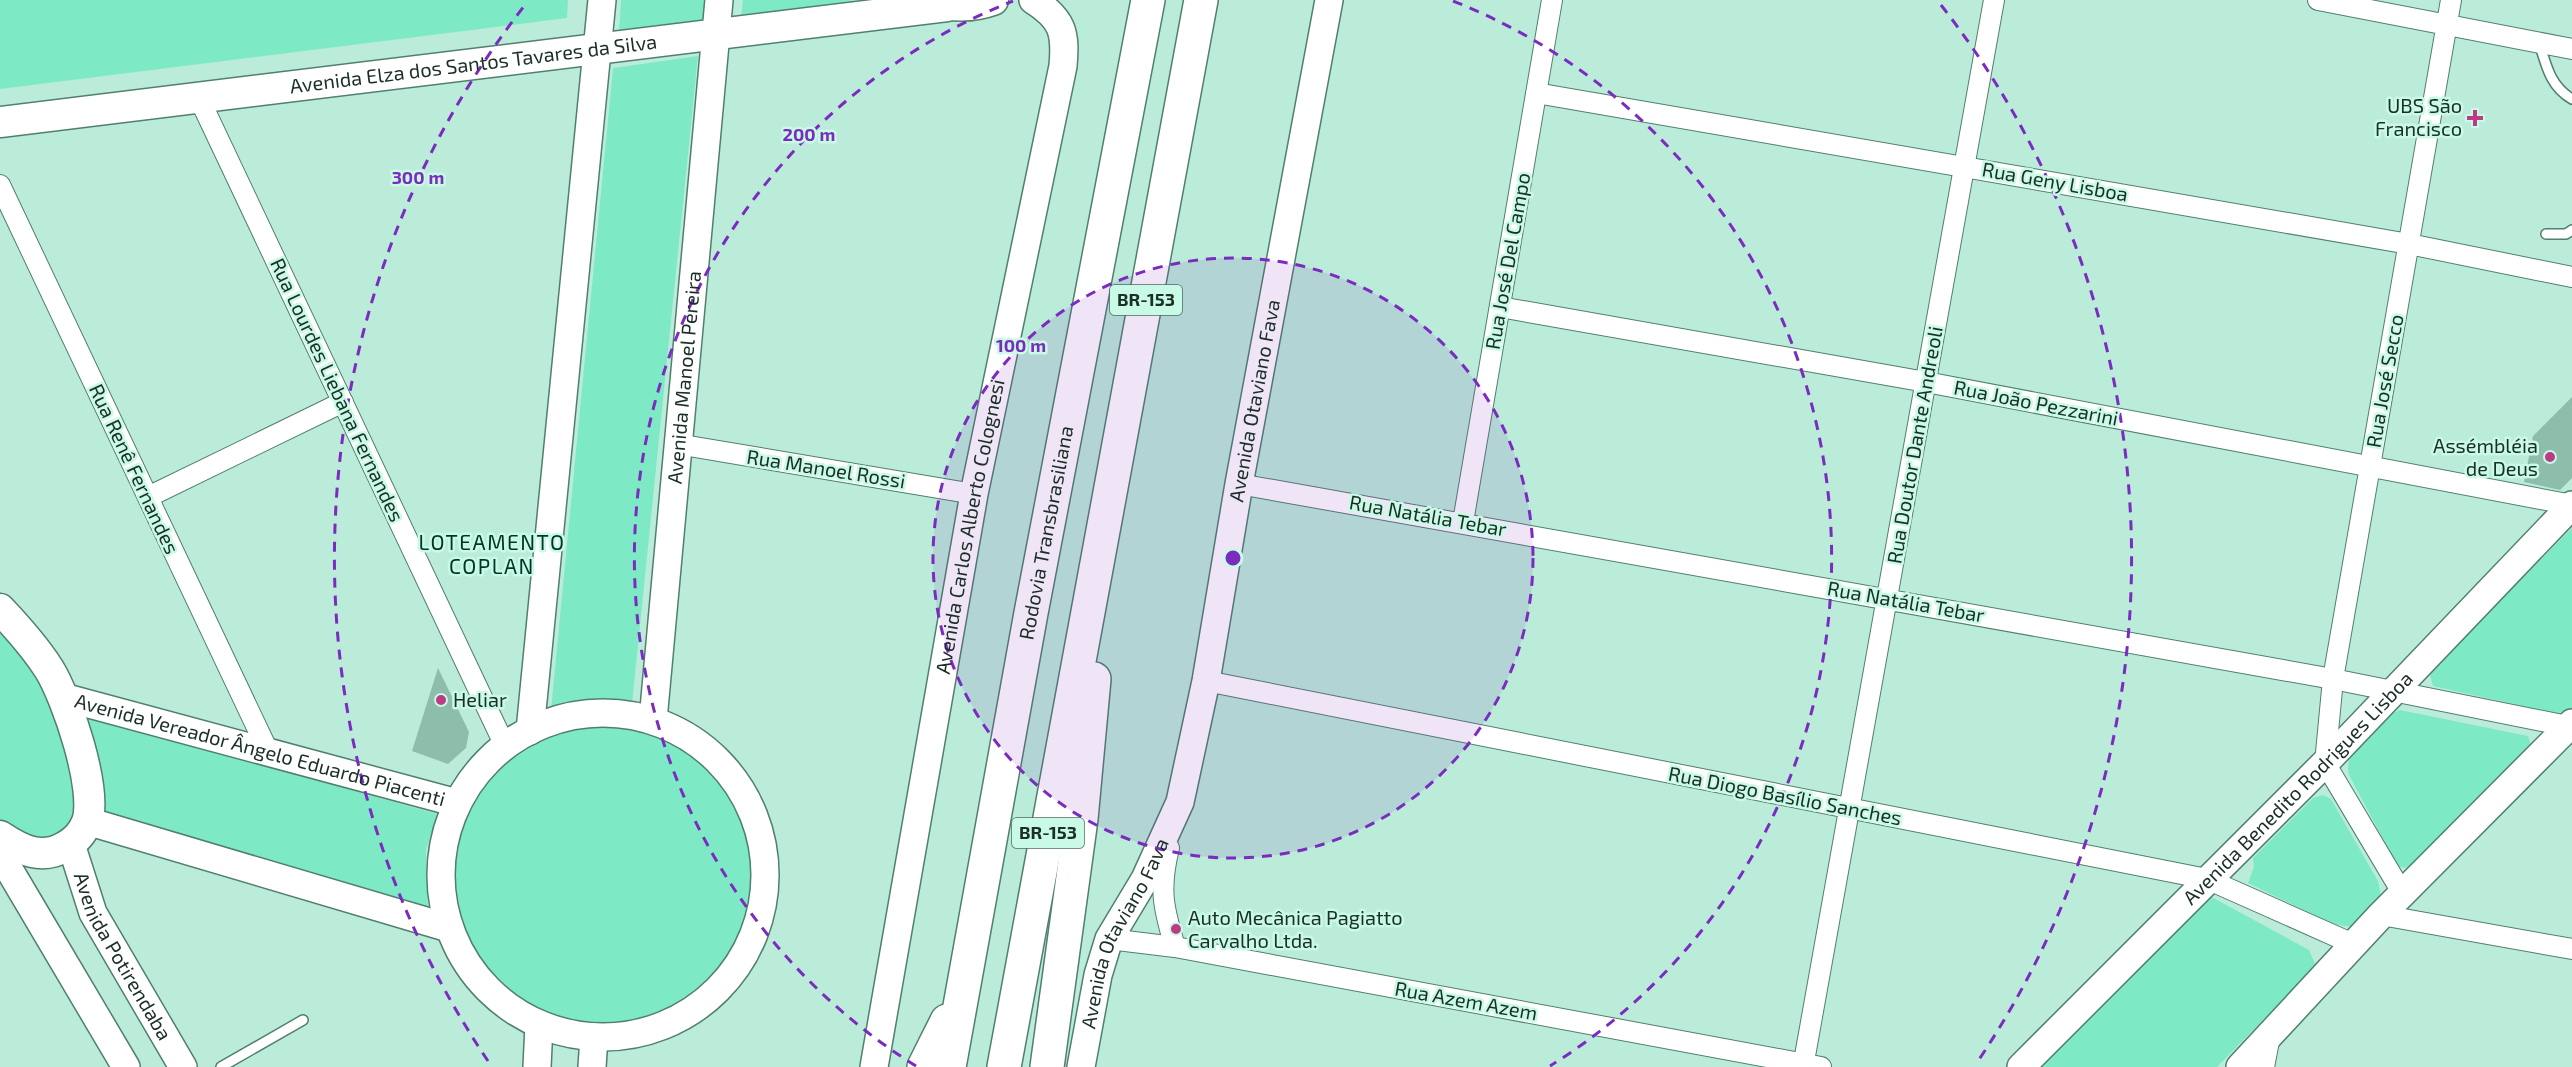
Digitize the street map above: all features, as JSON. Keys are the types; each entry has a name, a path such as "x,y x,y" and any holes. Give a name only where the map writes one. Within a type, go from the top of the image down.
{"highway":[{"name":"Rodovia Transbrasiliana","path":"950,1067 1034,601 1148,0"},
{"name":"BR-153","path":"1004,1067 1201,0"},
{"path":"1047,1067 1081,819 1094,695 1091,600"},
{"path":"924,1067 964,984"}],"main road":[{"name":"Avenida Elza dos Santos Tavares da Silva","path":"0,122 598,51 938,3 981,4 993,0"},
{"path":"0,609 27,637 63,697 78,739 88,804 79,832 56,853 34,854 18,848 0,836"}],"street":[{"path":"530,730 602,0"},
{"name":"Avenida Manoel Pereira","path":"653,720 719,0"},
{"name":"Avenida Carlos Alberto Colognesi","path":"874,1067 974,494 1063,66 1065,38 1057,19 1033,0"},
{"name":"Avenida Otaviano Fava","path":"1175,947 1164,911 1162,878 1206,681 1239,484 1329,0"},
{"name":"Rua José Del Campo","path":"1463,522 1552,0"},
{"name":"Rua Doutor Dante Andreoli","path":"1809,1066 1850,810 1994,0"},
{"path":"2318,0 2447,23 2572,49"},
{"name":"Rua José Secco","path":"2325,763 2333,679 2451,0"},
{"name":"Rua Geny Lisboa","path":"1536,93 2409,244 2572,277"},
{"name":"Rua Lourdes Liebana Fernandes","path":"199,98 505,746"},
{"name":"Rua Renê Fernandes","path":"0,185 269,753"},
{"name":"Rua João Pezzarini","path":"1500,307 1926,382 2572,505"},
{"path":"148,497 343,402"},
{"name":"Rua Manoel Rossi","path":"678,444 974,494"},
{"name":"Rua Natália Tebar","path":"1239,484 1887,598 2571,725"},
{"name":"Avenida Benedito Rodrigues Lisboa","path":"2020,1067 2325,763 2572,505"},
{"name":"Rua Diogo Basílio Sanches","path":"1206,681 2207,879 2353,944"},
{"name":"Avenida Vereador Ângelo Eduardo Piacenti","path":"63,697 458,803"},
{"path":"611,713 653,720 700,743 736,780 741,789 759,826 767,878 757,929 732,975 693,1010 646,1032 594,1038 566,1034 539,1025 510,1008 484,986 463,959 449,928 441,886 444,844 458,803 478,772 505,746 530,730 569,716 590,714 611,713"},
{"path":"2240,1067 2381,915 2571,725"},
{"path":"2325,763 2403,894"},
{"name":"Avenida Otaviano Fava","path":"1081,1067 1098,975 1109,939 1144,879 1180,802"},
{"path":"79,832 449,928"},
{"name":"Avenida Potirendaba","path":"79,832 93,913 183,1067"},
{"path":"0,854 126,1067"},
{"path":"2381,915 2572,949"},
{"name":"Rua Azem Azem","path":"1109,939 1175,947 1809,1066"},
{"path":"537,1067 539,1025"},
{"path":"2264,1067 2270,1036"},
{"path":"592,1067 594,1038"}],"lane":[{"path":"2539,42 2550,78 2564,94 2572,99"},
{"path":"2546,234 2566,234 2572,230"},
{"path":"221,1067 303,1020"}],"green space":[{"path":"0,0 568,0 567,18 0,89"},
{"path":"621,0 706,0 704,22 619,32"},
{"path":"743,0 855,0 741,18"},
{"path":"698,56 632,704 561,704 551,710 613,68"},
{"path":"2572,528 2572,708 2557,714 2433,686 2430,675 2436,665"},
{"path":"0,623 20,644 70,742 74,805 72,825 58,845 27,838 12,831 0,821"},
{"path":"2400,710 2528,736 2531,745 2526,754 2409,868 2398,867 2349,775 2348,766 2355,748 2368,733 2391,714"},
{"path":"83,715 437,814 426,850 428,908 102,812"},
{"path":"602,720 632,723 660,732 686,746 709,765 728,788 742,814 751,842 754,872 751,902 742,930 728,956 709,979 686,998 660,1012 632,1021 602,1024 572,1021 544,1012 518,998 495,979 476,956 462,930 453,902 450,872 453,842 462,814 476,788 495,765 518,746 544,732 572,723"},
{"path":"2323,795 2331,799 2378,881 2382,900 2352,927 2332,924 2248,883 2254,867 2253,858 2313,798"},
{"path":"2208,895 2309,950 2316,966 2217,1067 2038,1067"}],"building":[{"name":"Assémbléia de Deus","path":"2572,397 2572,478 2560,490 2524,482 2533,436"},
{"name":"Heliar","path":"438,668 469,732 466,748 448,764 412,751"}],"place":[{"name":"UBS São Francisco","path":"2475,118"},
{"name":"Assémbléia de Deus","path":"2550,457"},
{"name":"Heliar","path":"441,700"},
{"name":"Auto Mecânica Pagiatto Carvalho Ltda.","path":"1176,929"}],"district":[{"name":"LOTEAMENTO COPLAN","path":"492,555"}]}
